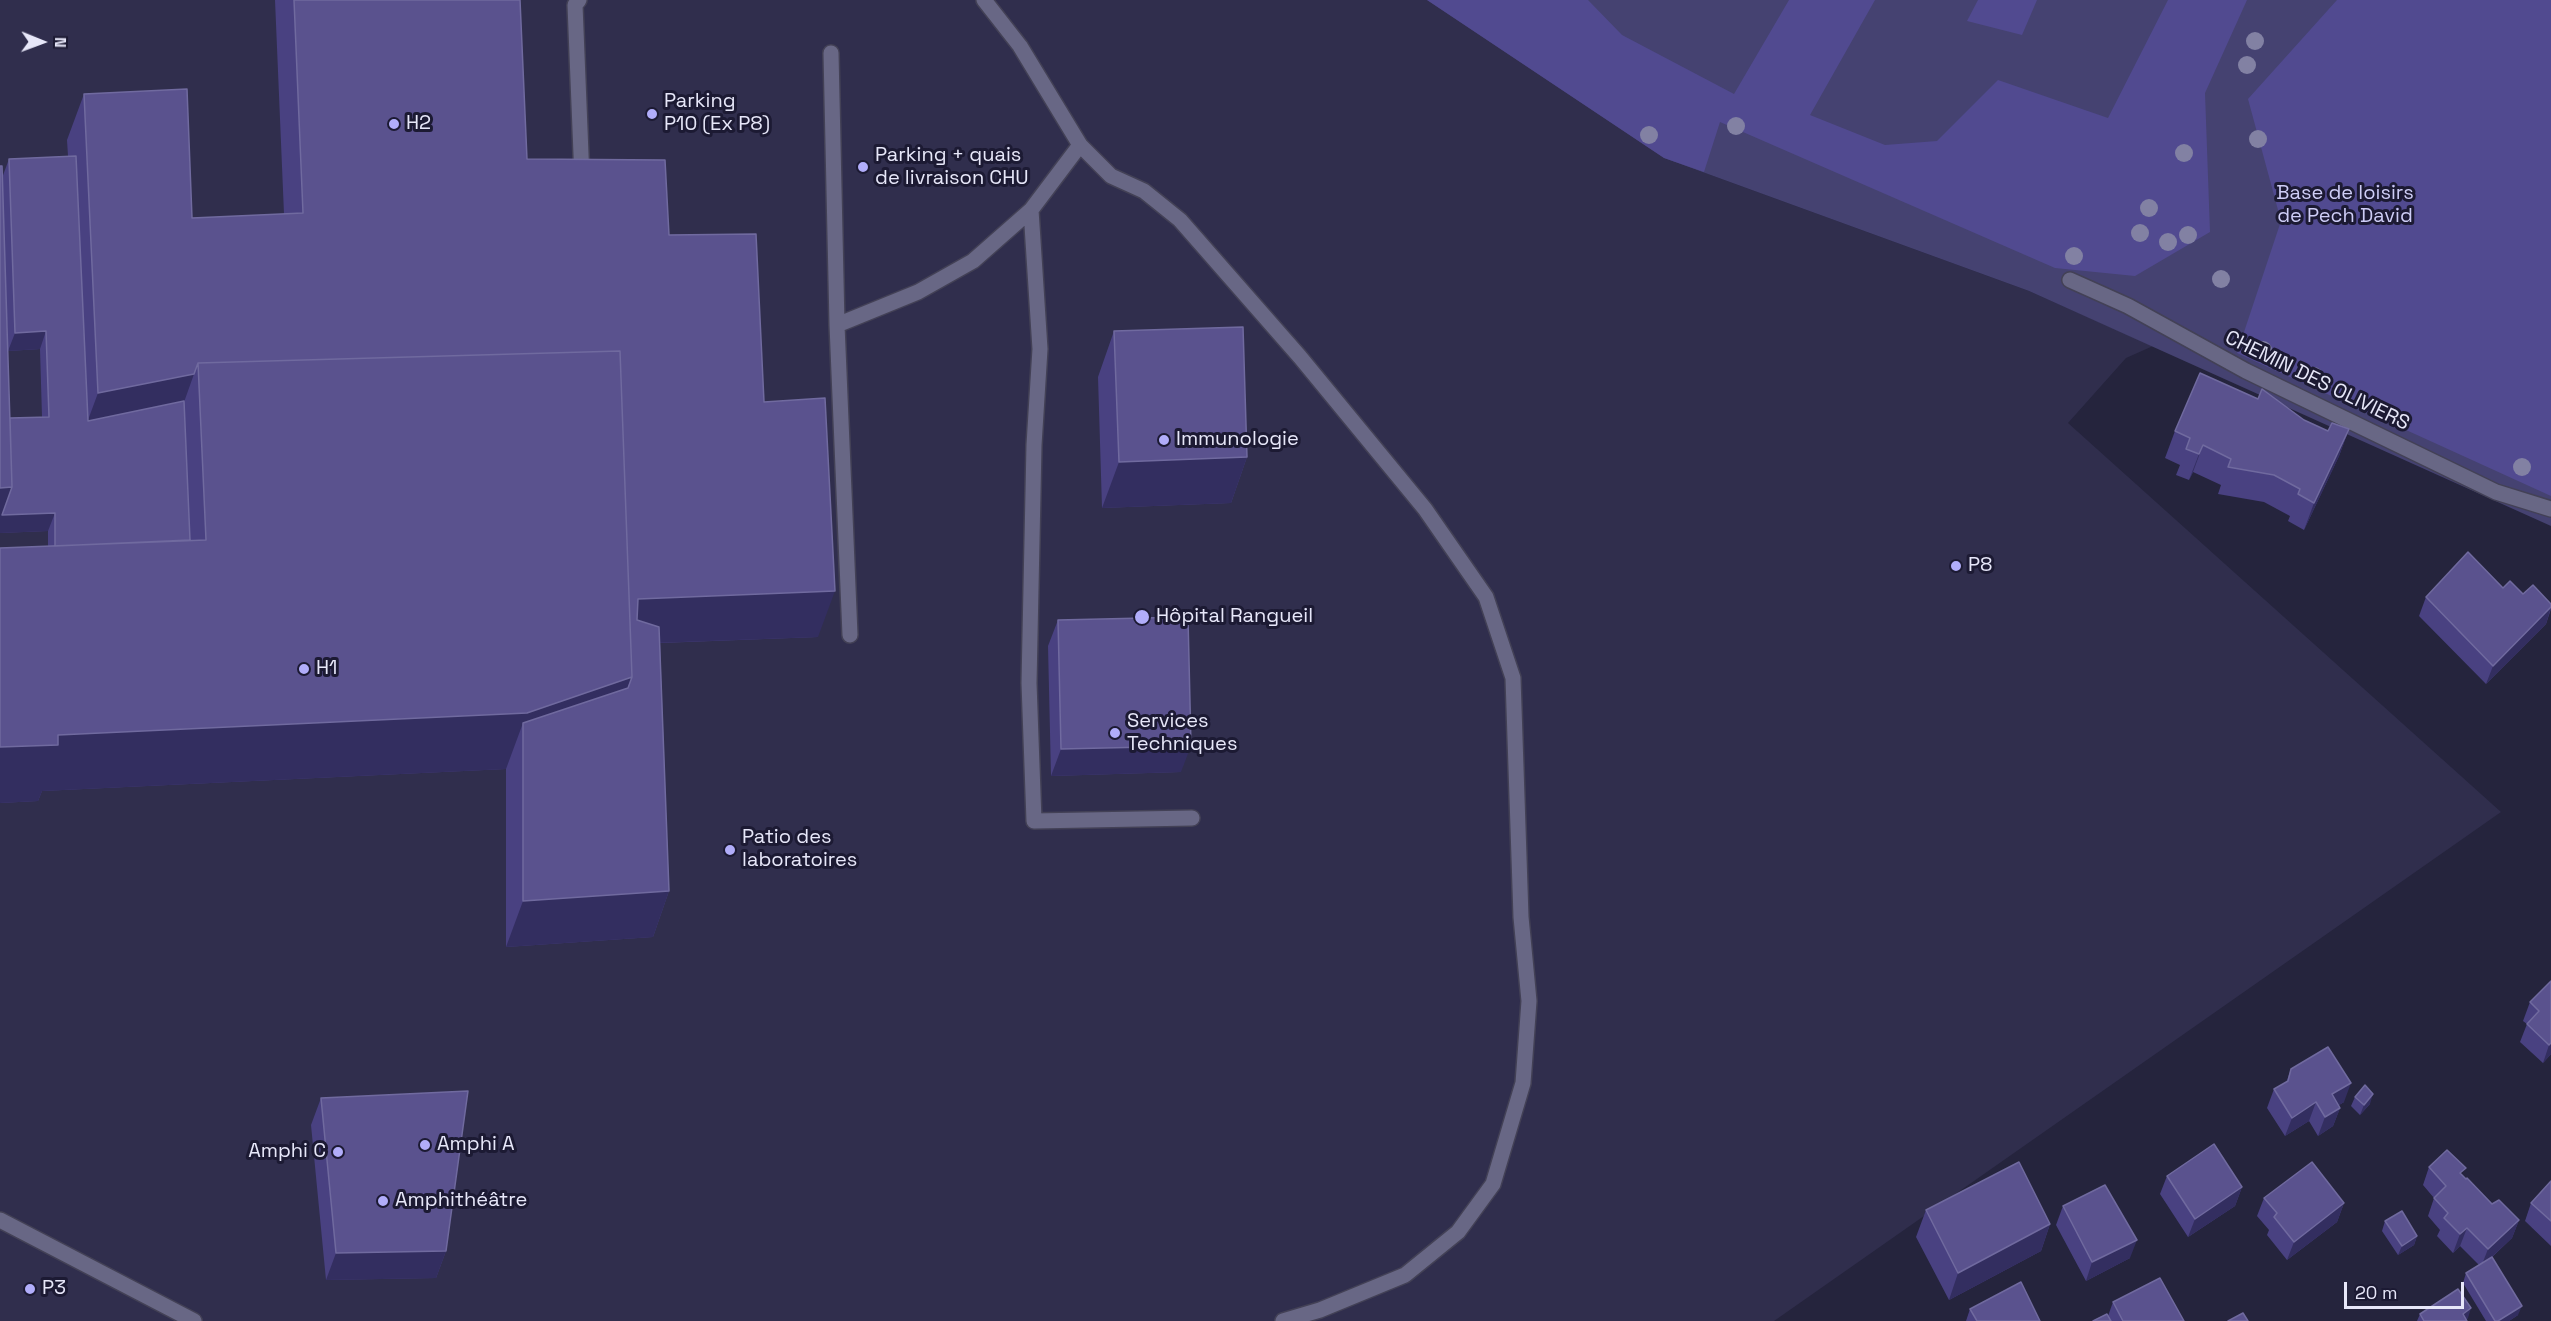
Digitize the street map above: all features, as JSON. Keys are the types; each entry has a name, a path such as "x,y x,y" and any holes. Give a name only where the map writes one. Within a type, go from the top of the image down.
{"street":[{"path":"579,0 575,5 583,188 594,188"},
{"path":"984,0 1020,46 1080,145 1111,176 1144,191 1180,220 1300,357 1425,509 1486,597 1513,678 1521,917 1529,1001 1523,1083 1493,1185 1458,1232 1405,1275 1320,1310 1283,1321"},
{"path":"831,52 837,325 850,635"},
{"path":"837,325 918,292 972,261 1031,210 1080,145"},
{"path":"1031,210 1040,349 1034,445 1030,671 1034,821 1192,818"},
{"name":"CHEMIN DES OLIVIERS","path":"2070,280 2128,306 2246,371 2486,487 2551,509"},
{"path":"0,1220 195,1321"}],"shaded area":[{"name":"Hôpital Rangueil","path":"0,0 1427,0 1664,158 2029,291 2153,346 2126,358 2068,423 2501,812 1774,1321 0,1321"}],"green space":[{"name":"Base de loisirs de Pech David","path":"1427,0 2551,0 2551,526 2029,291 1664,158"},
{"path":"1427,0 1588,0 1622,35 1734,94 1789,0 1875,0 1810,115 1885,145 1937,141 1998,80 2108,118 2168,0 2247,0 2205,93 2210,232 2135,276 2055,268 1720,122 1704,172 1664,158"},
{"path":"1978,0 2037,0 2022,35 1967,21"},
{"path":"2337,0 2551,0 2551,496 2237,353 2281,221 2248,99"}],"building":[{"path":"294,0 520,0 527,159 665,160 669,235 756,234 764,402 825,398 835,591 638,599 637,620 659,627 669,891 523,901 523,723 628,688 632,677 620,351 198,363 194,374 98,393 84,94 187,89 192,218 303,213"},
{"path":"76,156 88,421 184,401 190,540 55,546 55,513 2,515 12,487 10,418 49,417 46,331 15,333 9,159"},
{"path":"0,166 2,166 12,487 0,488"},
{"path":"1243,327 1247,457 1119,462 1114,331"},
{"name":"H1","path":"620,351 632,677 527,713 58,735 58,745 0,747 0,548 206,540 198,363"},
{"path":"2200,373 2258,399 2262,389 2304,420 2328,431 2332,423 2349,429 2314,503 2298,494 2300,489 2274,475 2228,467 2231,459 2203,445 2199,454 2186,449 2190,438 2175,431"},
{"path":"2468,552 2503,588 2510,581 2523,594 2533,585 2551,604 2551,607 2493,666 2426,597"},
{"name":"Services Techniques","path":"1188,617 1191,746 1061,749 1058,620"},
{"path":"2551,981 2551,1043 2549,1045 2527,1024 2539,1011 2530,1002"},
{"path":"2328,1047 2351,1083 2332,1094 2340,1108 2325,1117 2316,1102 2292,1118 2274,1089 2288,1081 2291,1069"},
{"path":"2365,1085 2373,1094 2364,1105 2355,1097"},
{"name":"Amphithéâtre","path":"468,1091 446,1251 336,1253 321,1098"},
{"path":"2214,1144 2242,1187 2195,1219 2167,1176"},
{"path":"2447,1150 2466,1168 2460,1173 2466,1179 2492,1204 2499,1200 2519,1220 2488,1249 2467,1228 2460,1234 2444,1218 2448,1213 2434,1198 2446,1186 2429,1167"},
{"path":"2019,1162 2050,1224 1958,1273 1926,1210"},
{"path":"2312,1162 2344,1203 2294,1242 2274,1217 2277,1213 2264,1198"},
{"path":"2551,1181 2551,1221 2531,1203"},
{"path":"2105,1185 2137,1240 2092,1262 2063,1206"},
{"path":"2402,1211 2417,1236 2402,1246 2385,1221"},
{"path":"2492,1257 2522,1306 2498,1321 2495,1321 2466,1273"},
{"path":"2160,1278 2184,1321 2123,1321 2113,1302"},
{"path":"2021,1282 2040,1321 1977,1321 1970,1309"},
{"path":"2458,1289 2471,1308 2463,1314 2467,1321 2424,1321 2420,1314"},
{"path":"2243,1313 2248,1321 2228,1321"},
{"path":"2107,1314 2111,1321 2093,1321"}],"place":[{"name":"Parking P10 (Ex P8)","path":"652,114"},
{"name":"H2","path":"394,124"},
{"name":"Parking + quais de livraison CHU","path":"863,167"},
{"name":"Immunologie","path":"1164,440"},
{"name":"P8","path":"1956,566"},
{"name":"Hôpital Rangueil","path":"1142,617"},
{"name":"H1","path":"304,669"},
{"name":"Services Techniques","path":"1115,733"},
{"name":"Patio des laboratoires","path":"730,850"},
{"name":"Amphi A","path":"425,1145"},
{"name":"Amphi C","path":"338,1152"},
{"name":"Amphithéâtre","path":"383,1201"},
{"name":"P3","path":"30,1289"}]}
